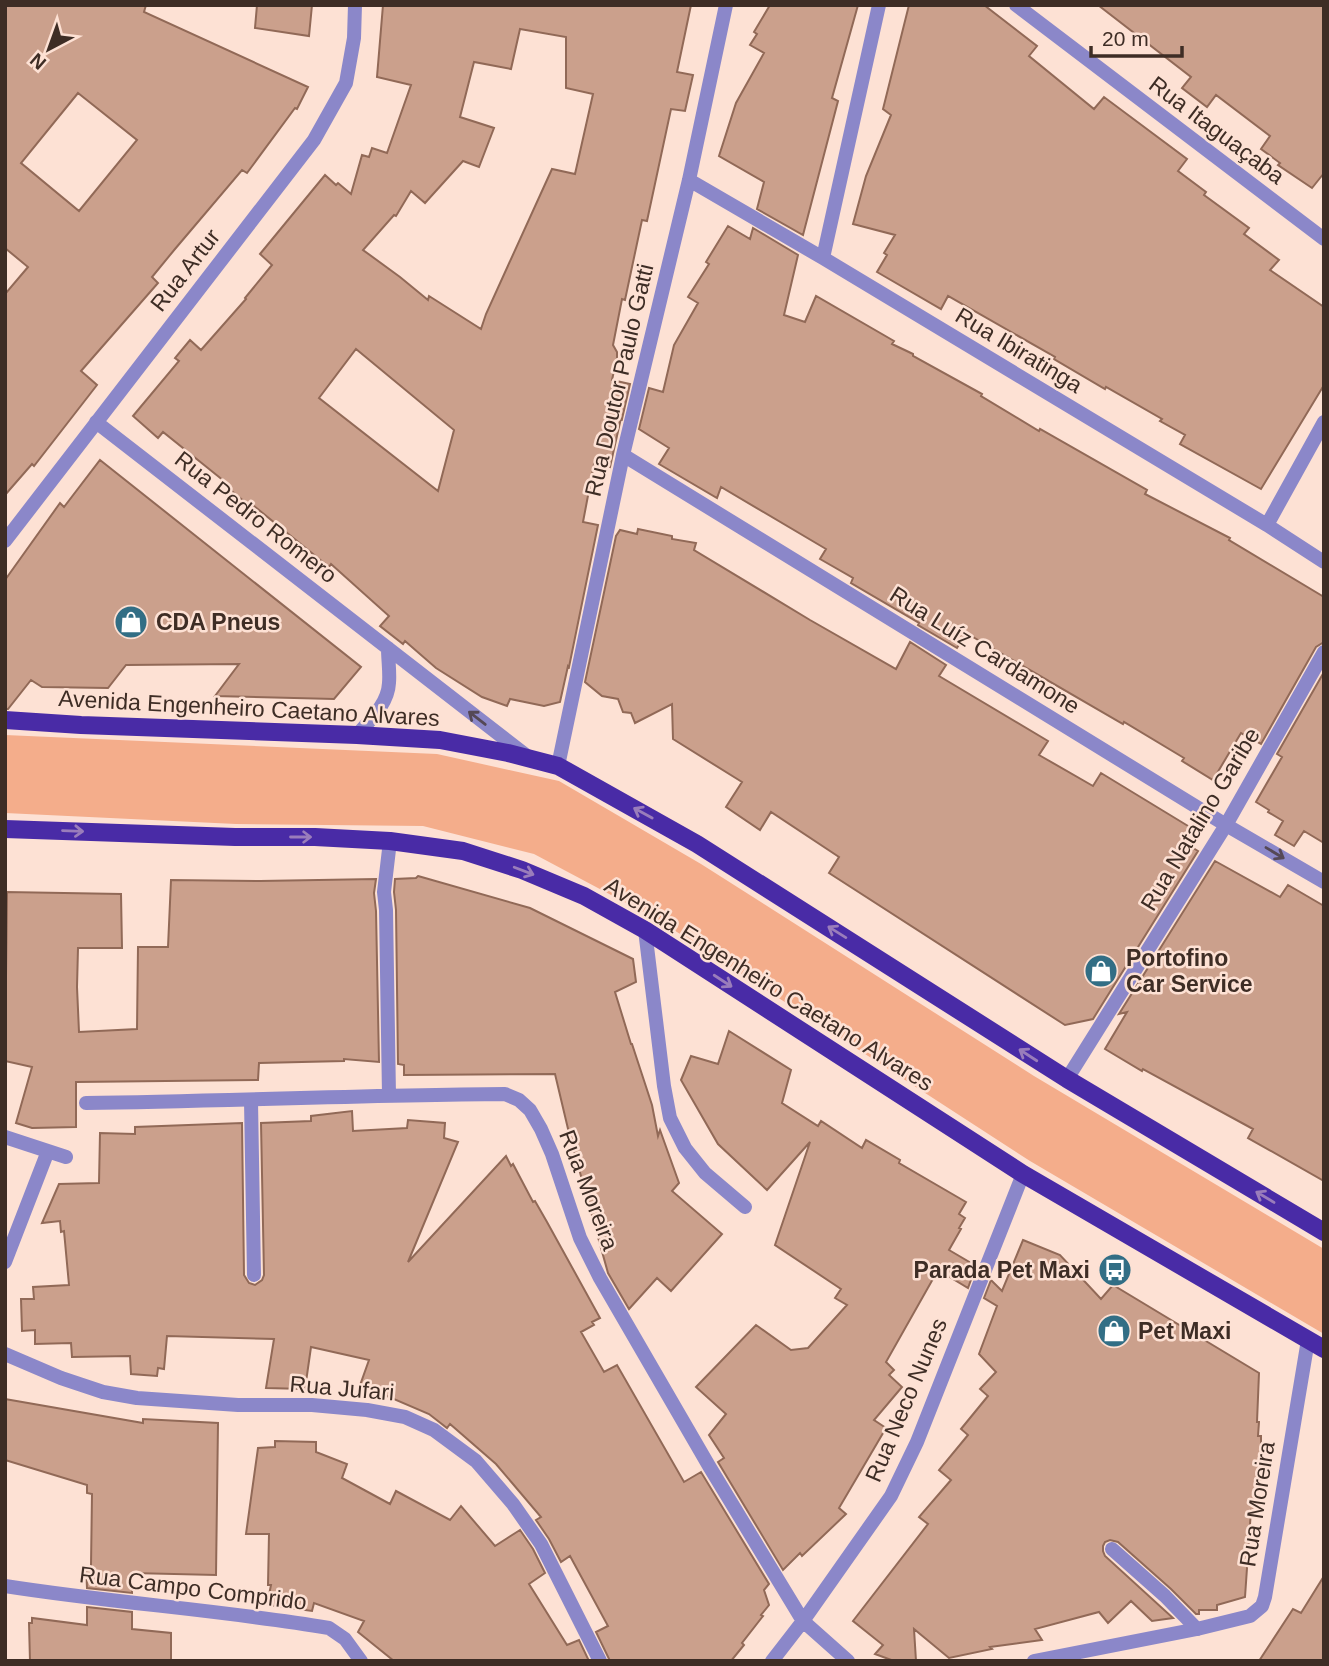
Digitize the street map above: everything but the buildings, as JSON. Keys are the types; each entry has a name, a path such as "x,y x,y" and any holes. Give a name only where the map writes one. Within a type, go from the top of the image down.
{"main road":[{"name":"Avenida Engenheiro Caetano Alvares","path":"5,720 440,740 558,766 697,844 1067,1079 1324,1232"},
{"name":"Avenida Engenheiro Caetano Alvares","path":"5,829 390,841 463,851 522,870 584,896 645,930 1023,1174 1324,1349"}],"street":[{"name":"Rua Artur","path":"5,541 314,140 346,83 354,38 355,5"},
{"name":"Rua Doutor Paulo Gatti","path":"558,766 623,454 689,180 726,5"},
{"path":"823,258 879,5"},
{"name":"Rua Itaguaçaba","path":"1016,5 1324,239"},
{"name":"Rua Ibiratinga","path":"689,180 1267,525 1324,562"},
{"name":"Rua Pedro Romero","path":"96,422 531,759"},
{"path":"1267,525 1324,422"},
{"name":"Rua Luíz Cardamone","path":"623,454 1226,825 1324,882"},
{"path":"357,735 386,696 389,684 388,648"},
{"name":"Rua Natalino Garibe","path":"1067,1079 1226,825 1324,652"},
{"path":"389,1095 384,892 390,841"},
{"path":"645,930 670,1118 685,1148 705,1173 745,1207"},
{"name":"Rua Moreira","path":"86,1103 505,1094 519,1100 530,1110 541,1129 580,1238 600,1278 709,1466 803,1622 848,1661"},
{"path":"251,1101 254,1275"},
{"path":"5,1137 66,1157"},
{"path":"5,1262 48,1152"},
{"name":"Rua Neco Nunes","path":"772,1661 803,1622 891,1496 917,1442 1023,1174"},
{"name":"Rua Moreira","path":"1034,1661 1197,1629 1257,1612 1265,1597 1308,1340"},
{"name":"Rua Jufari","path":"5,1354 61,1378 103,1392 137,1398 200,1403 312,1405 367,1410 405,1416 434,1430 476,1461 513,1504 541,1544 600,1661"},
{"path":"1112,1549 1197,1629"},
{"name":"Rua Campo Comprido","path":"5,1586 329,1628 345,1639 360,1661"}],"shaded area":[{"path":"5,735 437,754 559,781 701,864 1034,1076 1324,1249 1324,1334 1030,1161 660,921 534,854 423,826 236,824 5,813"}],"place":[{"name":"CDA Pneus","path":"131,622"},
{"name":"Portofino Car Service","path":"1101,971"},
{"name":"Parada Pet Maxi","path":"1115,1270"},
{"name":"Pet Maxi","path":"1114,1331"}]}
